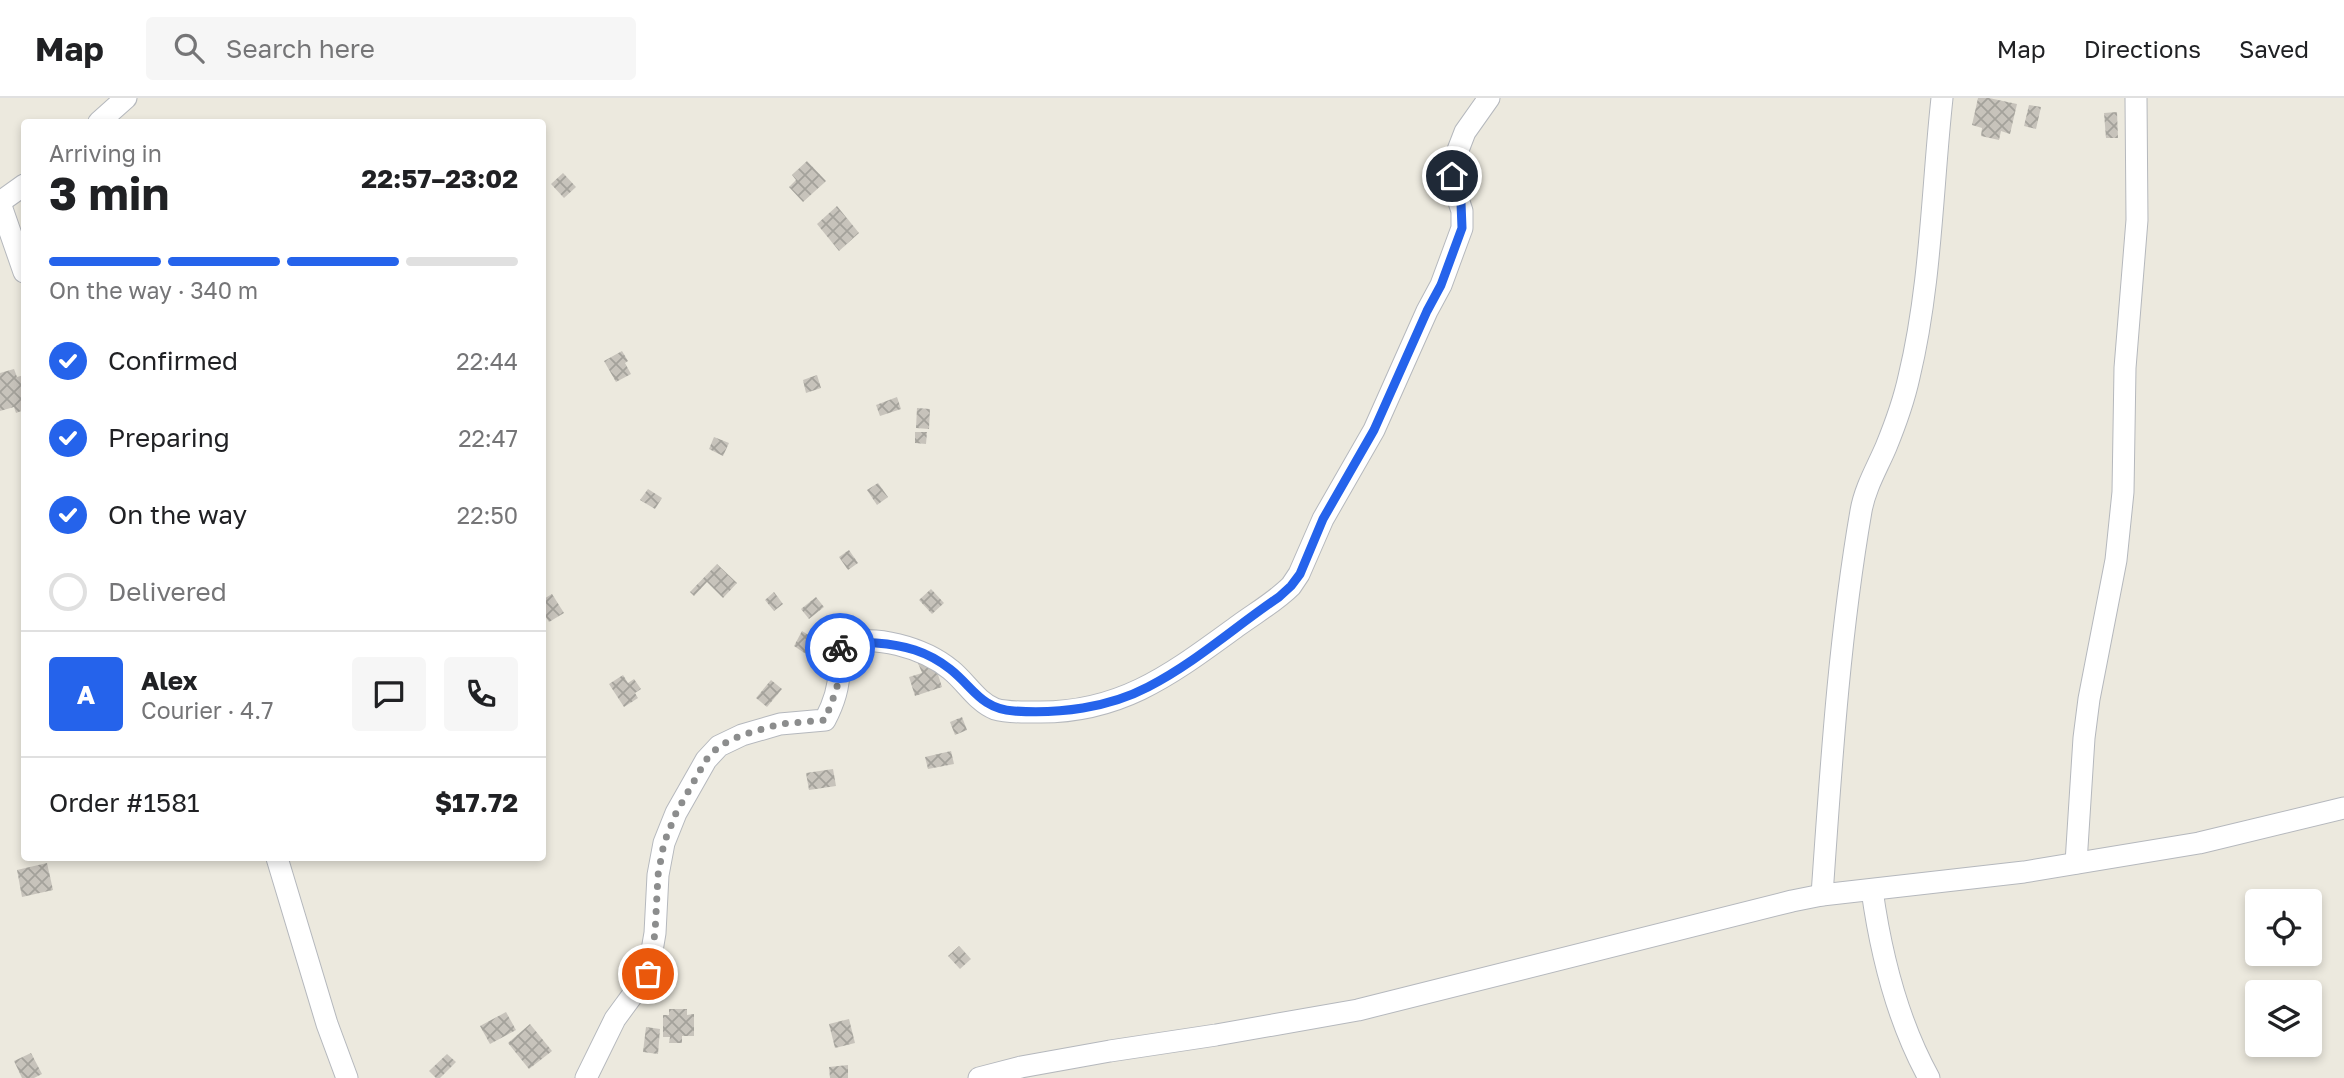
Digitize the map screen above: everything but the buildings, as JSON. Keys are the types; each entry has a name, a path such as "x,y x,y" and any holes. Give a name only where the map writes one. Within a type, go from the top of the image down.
{"street":[{"path":"102,119 126,98"},
{"path":"586,1078 615,1019 649,969 655,933 661,854 667,834 691,784 713,751 727,741 780,724 825,720 835,697 839,670 838,654 842,646 870,642 915,649 951,670 979,698 996,709 1043,712 1078,709 1123,698 1148,687 1196,656 1291,586 1300,574 1323,519 1374,430 1441,285 1462,228 1462,211 1453,184 1453,163 1465,132 1489,98"},
{"path":"1822,895 1840,674 1854,557 1862,507 1909,378 1920,322 1942,98"},
{"path":"2076,863 2084,738 2116,560 2122,504 2125,368 2137,220 2136,98"},
{"path":"21,187 0,203 21,263"},
{"path":"979,1078 1097,1053 1358,1010 1822,895 2024,872 2199,843 2344,808"},
{"path":"278,861 327,1024 347,1078"},
{"path":"1872,890 1884,958 1894,994 1905,1027 1929,1078"}],"way so far":[{"path":"648,974 655,933 661,854 667,834 691,784 713,751 727,741 766,727 825,720 837,688 840,648"}],"route":[{"path":"840,648 844,645 870,642 915,649 951,670 979,698 996,709 1016,712 1078,709 1123,698 1148,687 1279,597 1300,574 1323,519 1374,430 1441,285 1462,228 1461,203 1452,176"}]}
